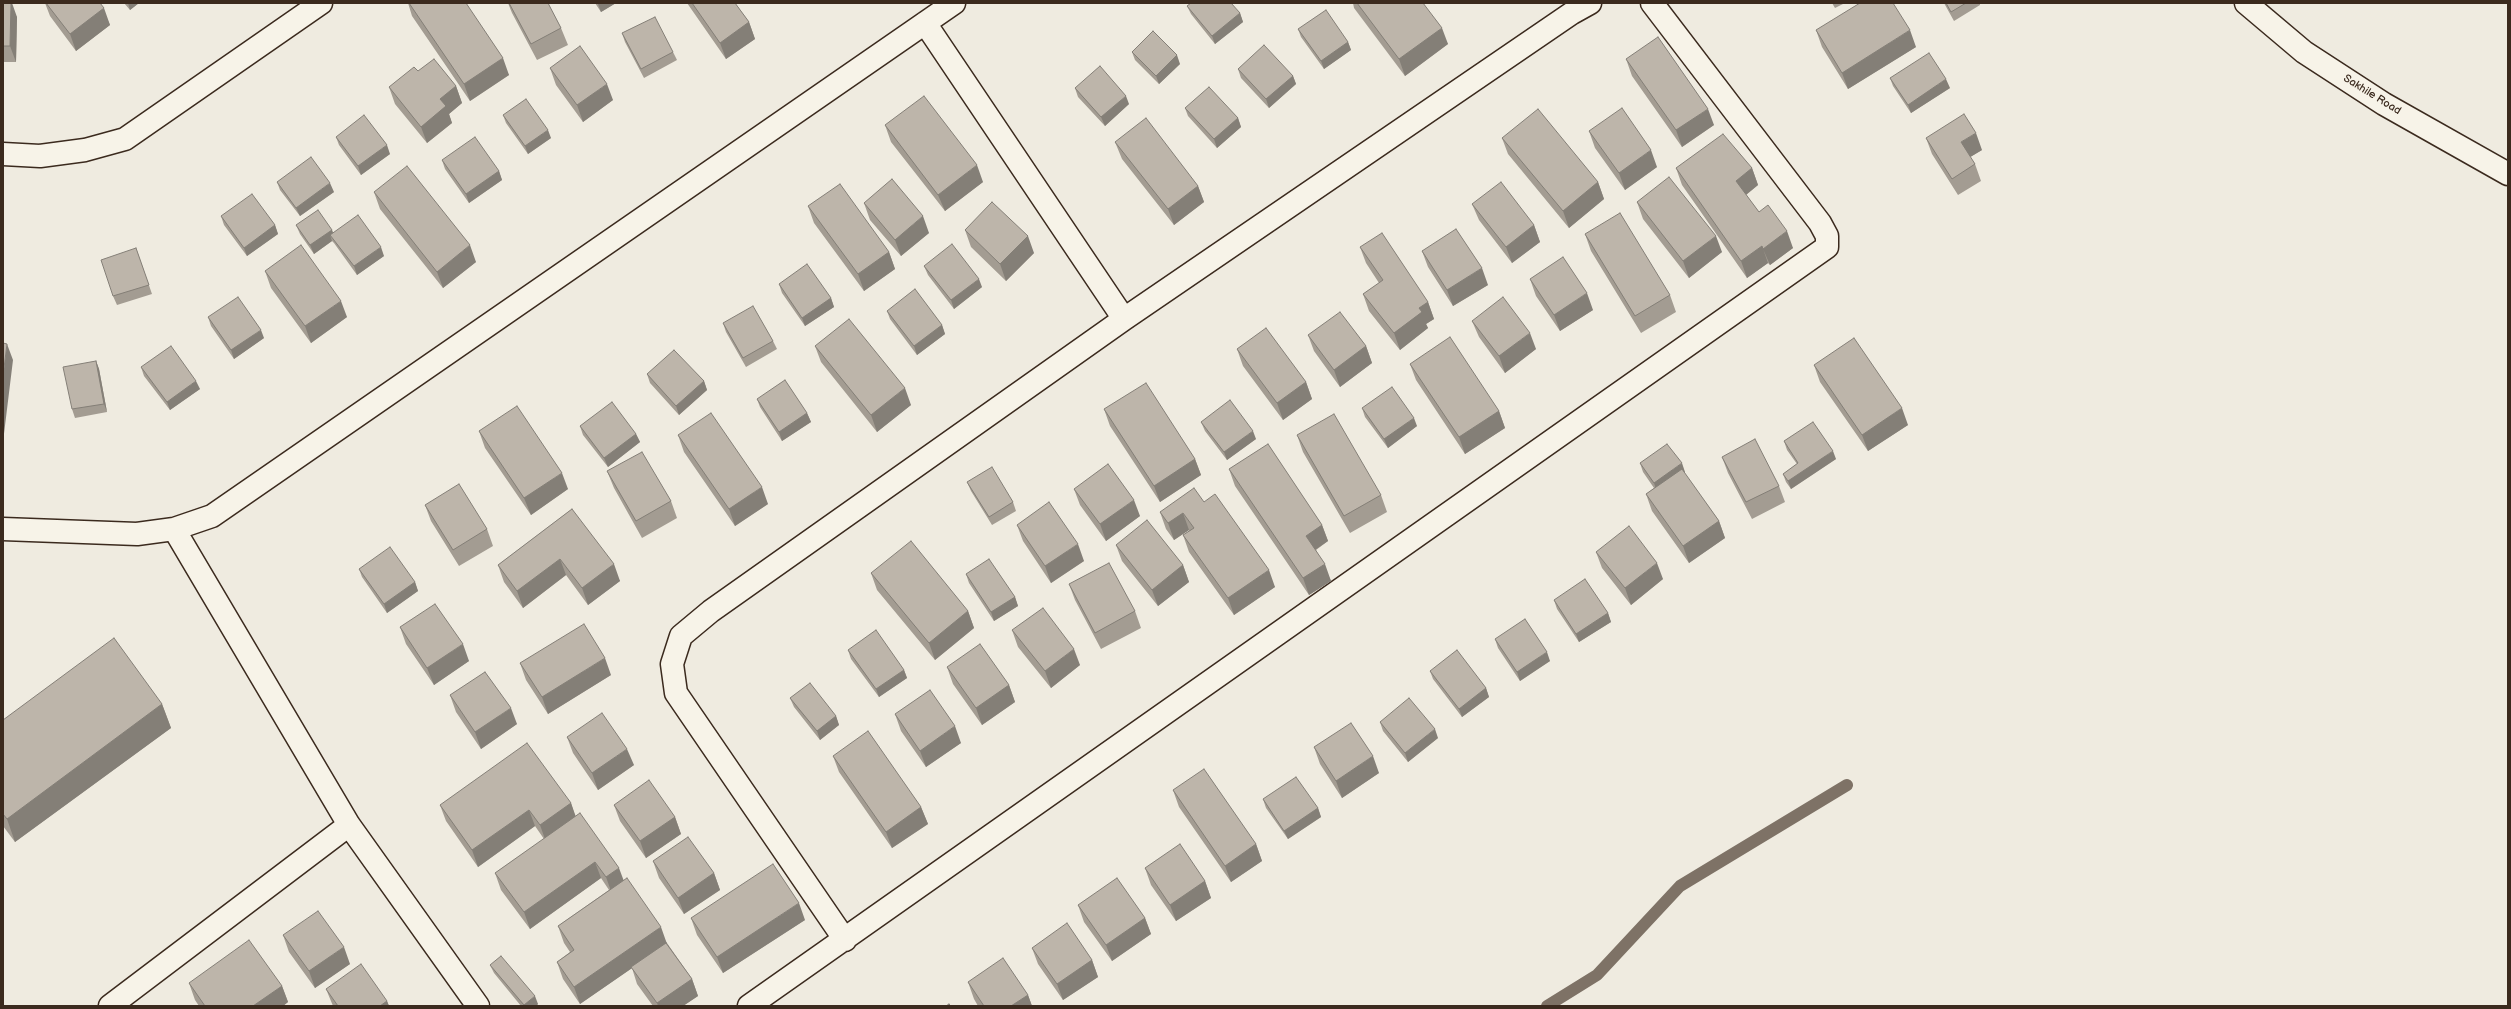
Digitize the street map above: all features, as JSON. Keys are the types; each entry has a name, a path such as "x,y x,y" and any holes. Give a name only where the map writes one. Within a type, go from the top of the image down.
{"street":[{"path":"3,154 40,156 85,150 125,140 321,3"},
{"path":"3,529 137,534 174,529 212,516 954,3"},
{"path":"844,940 676,693 672,664 681,636 711,611 1124,319 1572,13 1590,3"},
{"path":"749,1006 1827,247 1827,236 1820,223 1652,3"},
{"name":"Sakhile Road","path":"2246,3 2304,52 2384,104 2508,174"},
{"path":"925,23 1124,319"},
{"path":"174,529 349,824 478,1006"},
{"path":"110,1006 349,824"}],"building":[{"path":"3,3 11,3 10,46 3,46"},
{"path":"46,3 100,3 104,8 70,34"},
{"path":"409,3 466,3 503,58 464,84"},
{"path":"509,3 548,3 561,28 531,44"},
{"path":"692,3 735,3 749,22 720,43"},
{"path":"1191,3 1231,3 1240,13 1212,36 1187,6"},
{"path":"1357,3 1423,3 1442,28 1399,59"},
{"path":"1860,3 1893,3 1910,30 1842,73 1816,30"},
{"path":"1946,3 1966,3 1951,12"},
{"path":"1326,10 1348,42 1321,61 1298,29"},
{"path":"655,17 673,52 641,69 622,33"},
{"path":"1153,31 1177,55 1156,76 1132,52"},
{"path":"1658,37 1708,109 1676,130 1626,59"},
{"path":"1264,45 1293,76 1266,99 1238,69"},
{"path":"580,46 607,84 577,105 550,68"},
{"path":"1929,53 1946,79 1908,105 1890,78"},
{"path":"434,59 456,86 440,99 446,106 421,127 389,87 414,67 418,71"},
{"path":"1100,66 1126,96 1101,117 1075,88"},
{"path":"1209,87 1238,118 1214,139 1185,108"},
{"path":"924,96 977,165 938,195 885,125"},
{"path":"526,99 548,130 525,146 503,115"},
{"path":"1622,108 1651,150 1619,173 1589,131"},
{"path":"1538,109 1598,182 1563,211 1502,138"},
{"path":"1964,114 1976,133 1961,142 1975,164 1952,179 1926,138"},
{"path":"364,115 387,145 358,166 336,137"},
{"path":"1146,118 1198,186 1168,209 1115,142"},
{"path":"1723,134 1752,168 1736,181 1759,212 1768,205 1787,231 1763,249 1762,246 1741,261 1676,168"},
{"path":"475,137 499,171 466,194 442,160"},
{"path":"311,157 330,183 296,208 277,182"},
{"path":"407,166 470,245 437,272 374,192"},
{"path":"1669,177 1716,236 1683,261 1637,202"},
{"path":"892,179 923,216 895,240 864,203"},
{"path":"1501,182 1534,225 1506,247 1472,204"},
{"path":"840,184 889,252 858,274 808,206"},
{"path":"252,194 275,225 244,248 221,216"},
{"path":"992,202 1028,236 1000,264 965,230"},
{"path":"318,210 332,230 310,245 296,225"},
{"path":"1620,213 1670,295 1635,316 1585,234"},
{"path":"358,215 381,247 354,266 330,235"},
{"path":"1456,229 1482,268 1447,290 1422,251"},
{"path":"1382,233 1428,302 1419,308 1422,312 1394,333 1363,294 1383,280 1360,247"},
{"path":"952,244 979,279 951,300 924,266"},
{"path":"301,245 341,301 305,326 265,271"},
{"path":"136,248 149,285 113,296 101,260"},
{"path":"1563,257 1587,293 1554,315 1530,279"},
{"path":"807,264 831,298 802,318 779,284"},
{"path":"915,289 942,325 914,346 887,311"},
{"path":"238,297 261,330 231,350 208,317"},
{"path":"1503,297 1530,333 1499,356 1472,321"},
{"path":"753,306 773,341 743,358 723,323"},
{"path":"1340,312 1366,346 1334,370 1308,335"},
{"path":"849,319 905,388 871,415 815,346"},
{"path":"1266,328 1306,382 1277,403 1237,349"},
{"path":"1450,337 1499,411 1459,437 1410,364"},
{"path":"1854,338 1902,408 1862,435 1814,365"},
{"path":"3,343 7,344 3,376"},
{"path":"171,346 196,381 167,402 141,367"},
{"path":"674,350 704,381 676,406 647,374"},
{"path":"96,361 104,404 72,409 63,367"},
{"path":"785,380 807,413 779,432 757,399"},
{"path":"1146,383 1195,459 1154,486 1104,409"},
{"path":"1392,387 1414,418 1384,439 1362,408"},
{"path":"1230,400 1253,431 1224,452 1201,422"},
{"path":"612,402 636,434 604,458 580,426"},
{"path":"517,406 562,473 524,498 479,431"},
{"path":"711,413 762,487 729,509 678,435"},
{"path":"1334,414 1381,495 1344,516 1297,435"},
{"path":"1813,422 1833,451 1788,481 1783,474 1798,463 1784,441"},
{"path":"1755,439 1779,486 1746,502 1722,457"},
{"path":"1268,444 1322,525 1306,536 1325,564 1303,578 1229,469"},
{"path":"1667,444 1682,463 1654,483 1640,463"},
{"path":"642,452 671,501 636,521 607,471"},
{"path":"1108,464 1134,500 1100,524 1074,489"},
{"path":"992,467 1013,502 989,517 967,482"},
{"path":"1682,469 1719,521 1683,546 1646,494"},
{"path":"459,484 487,529 453,550 425,505"},
{"path":"1194,488 1204,502 1215,494 1269,570 1228,598 1183,535 1194,528 1183,513 1168,523 1160,512"},
{"path":"1049,502 1078,544 1045,566 1017,525"},
{"path":"572,509 614,564 582,588 560,559 517,591 498,565"},
{"path":"1147,520 1183,565 1152,590 1116,545"},
{"path":"1629,526 1657,563 1625,588 1596,552"},
{"path":"911,541 968,611 929,643 871,573"},
{"path":"390,547 415,582 384,604 359,569"},
{"path":"989,559 1015,597 991,612 966,574"},
{"path":"1109,563 1135,611 1095,633 1069,584"},
{"path":"1585,579 1608,613 1576,634 1554,600"},
{"path":"435,604 463,644 427,668 400,627"},
{"path":"1043,608 1074,649 1045,671 1012,630"},
{"path":"1525,619 1547,652 1517,672 1495,639"},
{"path":"584,624 605,658 542,697 520,663"},
{"path":"876,630 904,670 876,689 848,650"},
{"path":"114,638 162,704 7,819 3,814 3,720"},
{"path":"980,644 1009,685 976,708 947,667"},
{"path":"1457,650 1486,688 1459,709 1430,671"},
{"path":"485,672 511,708 475,732 450,695"},
{"path":"810,683 836,716 817,731 790,698"},
{"path":"930,690 955,726 920,751 895,714"},
{"path":"1409,698 1435,729 1405,753 1380,722"},
{"path":"602,713 627,749 592,773 567,737"},
{"path":"1351,723 1373,756 1336,781 1314,747"},
{"path":"868,731 921,807 886,832 833,756"},
{"path":"527,743 571,803 540,825 529,810 472,850 440,805"},
{"path":"1204,769 1256,844 1225,866 1173,790"},
{"path":"1296,777 1318,808 1284,831 1263,799"},
{"path":"649,780 675,817 640,841 614,805"},
{"path":"580,813 619,868 606,877 595,862 524,912 495,873"},
{"path":"688,837 714,873 678,898 653,861"},
{"path":"1180,844 1205,881 1170,905 1145,868"},
{"path":"773,864 799,903 717,957 691,918"},
{"path":"627,878 661,927 574,987 557,962 574,950 558,926"},
{"path":"1117,878 1145,918 1106,945 1078,905"},
{"path":"318,911 344,947 309,971 283,935"},
{"path":"1067,923 1092,960 1057,984 1032,948"},
{"path":"249,940 282,986 253,1006 205,1006 189,983"},
{"path":"666,943 692,979 657,1003 631,967"},
{"path":"501,956 535,996 524,1005 490,965"},
{"path":"1003,958 1028,995 1011,1006 984,1006 968,982"},
{"path":"361,964 387,1001 380,1006 338,1006 326,989"}],"waterway":[{"path":"1547,1006 1597,975 1680,886 1847,785"}]}
